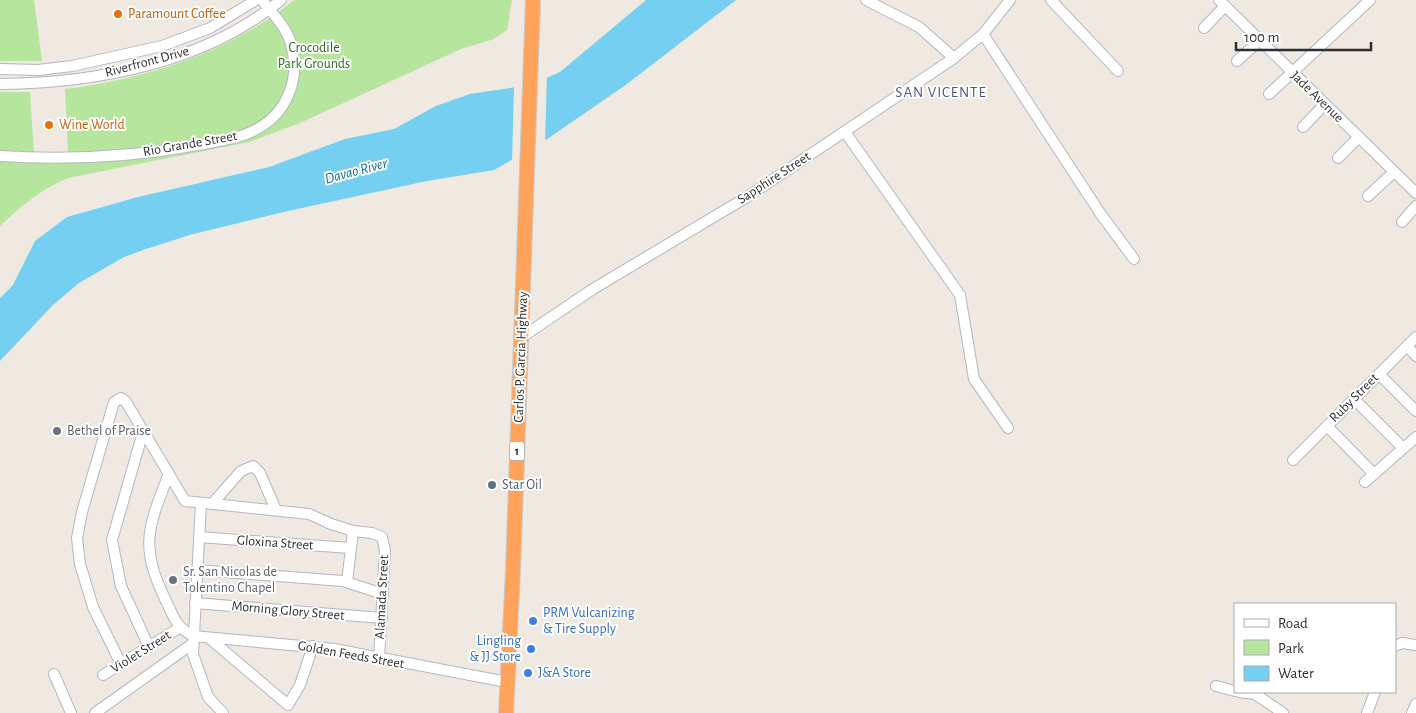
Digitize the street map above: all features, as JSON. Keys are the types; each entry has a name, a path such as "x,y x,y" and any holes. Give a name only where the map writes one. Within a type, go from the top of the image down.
{"highway":[{"name":"Carlos P. Garcia Highway","path":"506,713 522,337 533,0"}],"street":[{"name":"Riverfront Drive","path":"0,70 38,70 72,66 162,46 210,28 256,0"},
{"name":"Rio Grande Street","path":"0,156 57,158 144,153 224,140 256,130 279,111 291,89 294,76 291,42 262,0"},
{"name":"Riverfront Drive","path":"0,84 39,84 76,79 164,60 207,45 238,30 281,0"},
{"path":"866,0 919,27 954,58"},
{"name":"Sapphire Street","path":"522,337 593,289 747,197 954,58 983,34 1010,0"},
{"path":"1051,0 1118,71"},
{"path":"1269,94 1370,0"},
{"path":"1204,28 1222,3"},
{"name":"Jade Avenue","path":"1222,3 1416,193"},
{"path":"983,34 1100,214 1134,259"},
{"path":"1237,61 1260,40"},
{"path":"162,46 164,60"},
{"path":"1303,127 1325,104"},
{"path":"845,132 960,295 974,379 1008,428"},
{"path":"1338,158 1359,137"},
{"path":"1368,196 1394,172"},
{"path":"1402,222 1416,206"},
{"name":"Ruby Street","path":"1293,460 1416,337"},
{"path":"1406,346 1416,356"},
{"path":"1379,374 1416,411"},
{"path":"121,664 93,607 80,564 77,538 82,512 114,402 121,398 126,402 182,500 309,514 326,523 352,531 347,582"},
{"path":"1354,399 1403,448"},
{"path":"1327,426 1374,474"},
{"path":"143,432 112,540 121,586 149,647"},
{"path":"1365,482 1416,437"},
{"path":"212,504 241,471 253,466 260,473 276,510"},
{"path":"168,476 151,520 148,541 151,564 158,584 179,628 193,640"},
{"path":"201,503 193,640 196,664 204,690 223,713"},
{"name":"Alamada Street","path":"352,531 372,533 382,538 385,550 379,658"},
{"name":"Gloxina Street","path":"199,537 350,548"},
{"path":"197,570 347,582 383,594"},
{"name":"Morning Glory Street","path":"195,603 382,618"},
{"name":"Violet Street","path":"103,675 179,628"},
{"path":"209,638 288,705 300,685 313,646"},
{"name":"Golden Feeds Street","path":"193,640 209,638 313,646 507,682"},
{"path":"95,713 193,640"},
{"path":"1397,644 1416,645"},
{"path":"54,674 71,713"},
{"path":"1216,686 1234,691"},
{"path":"1247,693 1255,694 1283,713"},
{"path":"1366,713 1375,693"},
{"path":"1412,713 1416,704"}],"green space":[{"path":"0,0 34,0 42,61 0,61"},
{"name":"Crocodile Park Grounds","path":"294,0 512,0 507,30 494,39 461,49 300,123 249,142 68,178 49,187 32,199 0,226 0,92 30,92 34,153 68,152 65,89 126,78 186,60 243,34"}],"water":[{"name":"Davao River","path":"646,0 736,0 627,84 540,144 494,170 427,181 288,211 193,234 124,257 79,283 53,305 0,361 0,298 13,285 35,241 67,217 138,197 269,167 345,139 394,129 436,106 470,94 530,85 560,72"}],"pier":[{"path":"547,76 545,143 512,163 514,86"}],"place":[{"name":"Paramount Coffee","path":"118,14"},
{"name":"Wine World","path":"49,125"},
{"name":"Bethel of Praise","path":"57,431"},
{"name":"Star Oil","path":"492,485"},
{"name":"Sr. San Nicolas de Tolentino Chapel","path":"173,580"},
{"name":"PRM Vulcanizing & Tire Supply","path":"533,621"},
{"name":"Lingling & JJ Store","path":"531,649"},
{"name":"J&A Store","path":"528,673"}],"district":[{"name":"SAN VICENTE","path":"941,92"}]}
